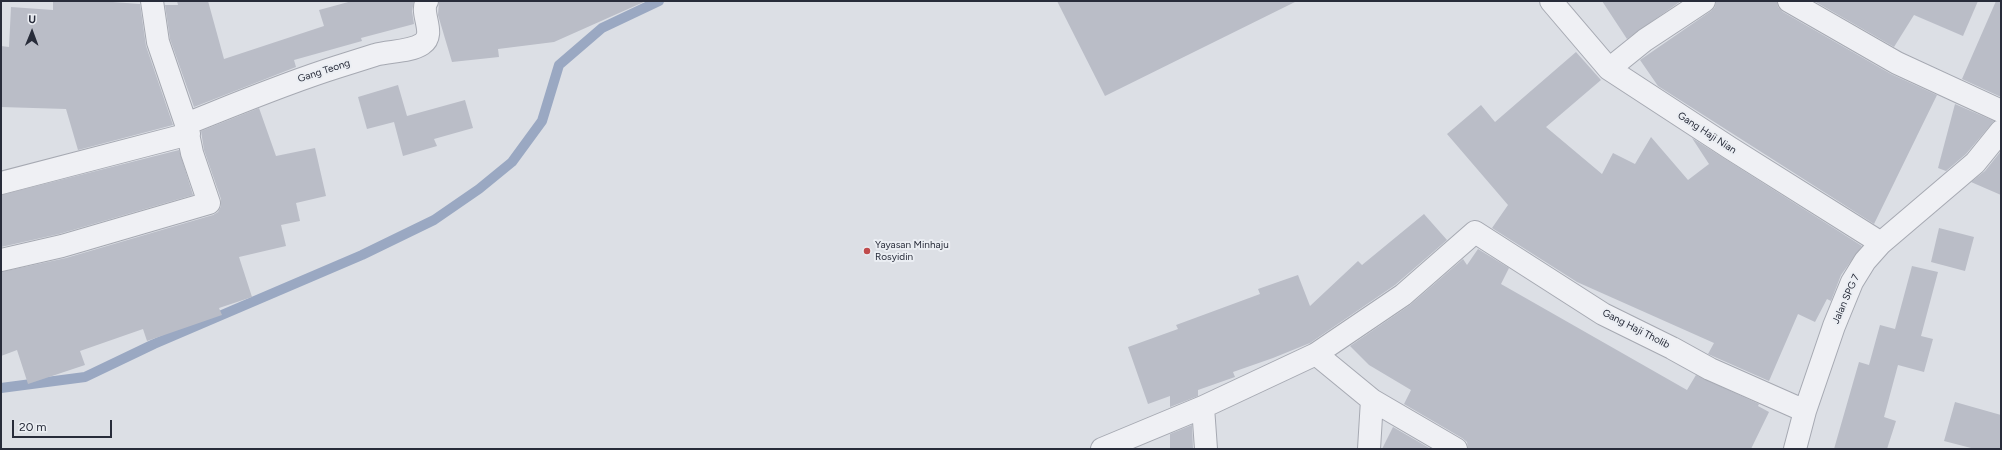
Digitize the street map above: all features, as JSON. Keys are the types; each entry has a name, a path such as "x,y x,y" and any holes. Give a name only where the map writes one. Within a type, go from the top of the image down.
{"street":[{"path":"1,260 62,246 209,203 192,153 188,129 158,42 152,1"},
{"name":"Gang Teong","path":"1,183 188,129 308,76 376,55 411,48 422,44 427,38 428,32 425,6 428,1"},
{"name":"Gang Haji Nian","path":"1551,1 1609,69 1730,148 1881,243"},
{"path":"1609,69 1645,40 1704,1"},
{"path":"1789,1 1897,63 2001,111"},
{"name":"Jalan SPG 7","path":"1795,449 1805,411 1834,326 1852,282 1865,261 1881,243 1975,163 2001,131"},
{"name":"Gang Haji Tholib","path":"1316,354 1403,295 1475,232 1604,314 1710,369 1805,411"},
{"path":"1102,449 1203,407 1316,354 1372,400 1456,449"},
{"path":"1369,449 1372,400"},
{"path":"1203,407 1206,449"}],"building":[{"path":"53,1 99,1 140,4 146,46 173,125 78,150 66,109 1,107 1,46 9,47 11,7 53,10"},
{"path":"177,1 208,1 224,59 324,26 319,10 352,1 414,1 412,11 414,24 361,38 362,41 294,60 296,67 194,107 170,39 165,5 178,5"},
{"path":"439,1 646,1 554,42 498,49 499,57 452,62 438,15"},
{"path":"1057,1 1297,1 1105,96"},
{"path":"1602,1 1681,1 1627,39"},
{"path":"1716,1 1777,1 1778,7 1783,12 1891,74 1937,95 1874,224 1658,86 1640,60 1711,11 1715,7"},
{"path":"1814,1 1978,1 1963,36 1914,15 1894,47"},
{"path":"1996,1 2001,1 2001,97 1962,79"},
{"path":"1576,52 1601,80 1546,127 1602,174 1613,153 1635,164 1651,137 1688,180 1709,164 1692,138 1862,246 1841,275 1831,301 1827,299 1815,322 1798,314 1769,381 1708,354 1714,343 1577,282 1492,228 1508,205 1447,134 1481,105 1495,122"},
{"path":"398,85 407,116 465,100 473,128 434,139 437,146 403,156 394,122 367,129 358,97"},
{"path":"1955,104 1994,121 1966,154 1946,171 1938,168"},
{"path":"259,108 276,156 315,148 326,196 296,203 300,221 281,225 286,246 239,257 252,297 219,308 222,315 147,341 143,329 80,351 85,365 28,384 17,350 1,356 1,272 66,258 213,215 218,212 221,206 221,199 204,150 201,131"},
{"path":"179,150 193,195 59,234 1,247 1,195"},
{"path":"2001,151 2001,195 1971,182 1985,171"},
{"path":"1424,214 1447,240 1395,285 1310,343 1233,372 1235,377 1198,390 1198,396 1170,407 1170,396 1148,404 1128,347 1178,329 1176,325 1260,294 1258,289 1298,275 1310,306 1358,261 1362,265"},
{"path":"1939,228 1974,237 1965,271 1931,262"},
{"path":"1478,249 1509,268 1501,284 1687,390 1696,375 1759,404 1758,406 1769,412 1751,449 1468,449 1467,442 1462,438 1404,404 1411,390 1369,365 1350,346 1410,305 1463,259 1467,265"},
{"path":"1912,266 1938,272 1921,336 1933,339 1924,372 1898,365 1884,417 1896,421 1887,449 1834,449 1859,362 1869,365 1880,325 1895,329"},
{"path":"1955,402 2001,415 2001,449 1975,449 1944,441"},
{"path":"1192,425 1193,449 1170,449 1170,434"},
{"path":"1393,427 1431,449 1382,449"}],"waterway":[{"path":"1,388 85,377 154,344 362,255 434,220 479,189 512,162 542,121 559,65 602,28 659,1"}],"place":[{"name":"Yayasan Minhaju Rosyidin","path":"867,251"}]}
